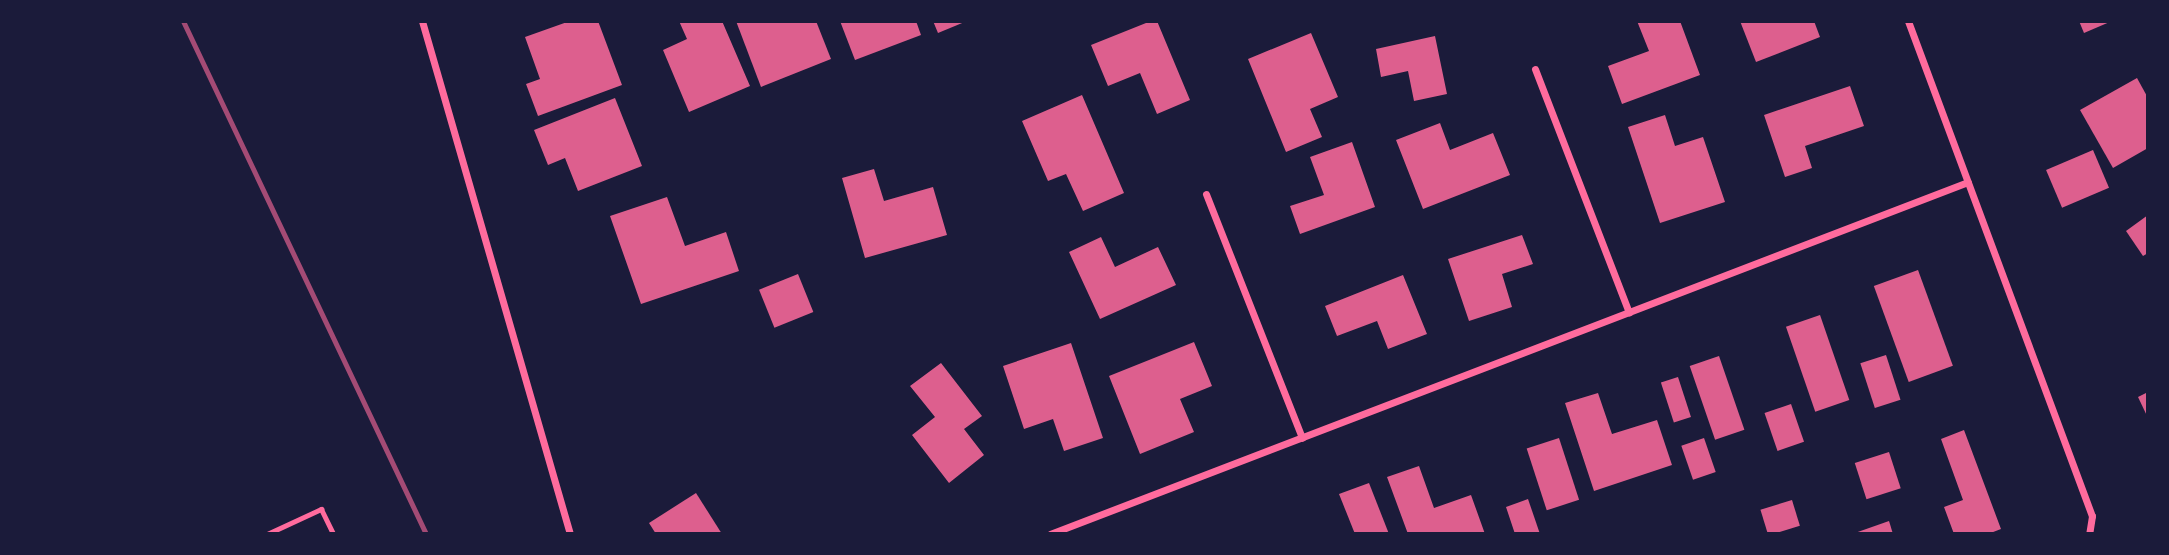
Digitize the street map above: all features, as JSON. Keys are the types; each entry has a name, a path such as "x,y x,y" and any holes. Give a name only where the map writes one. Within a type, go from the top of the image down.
{"street":[{"path":"422,21 570,534"},
{"path":"1908,21 2092,516 2090,534"},
{"path":"1535,69 1629,312"},
{"path":"1050,534 1968,182"},
{"path":"1206,194 1302,438"}],"lane":[{"path":"267,534 321,509 333,534"}],"building":[{"path":"570,21 598,21 622,85 538,116 526,84 540,79 525,37"},
{"path":"679,21 722,21 750,86 689,112 663,50 687,39"},
{"path":"736,21 816,21 831,59 761,87"},
{"path":"840,21 916,21 921,35 855,60"},
{"path":"933,21 967,21 938,33"},
{"path":"1157,21 1190,100 1157,114 1140,73 1108,86 1091,45"},
{"path":"1637,21 1680,21 1700,75 1622,104 1608,66 1649,51"},
{"path":"1740,21 1814,21 1820,37 1756,62"},
{"path":"2079,21 2112,21 2084,33"},
{"path":"1311,33 1338,97 1310,109 1322,137 1286,152 1248,59"},
{"path":"1435,36 1447,94 1414,101 1408,71 1381,77 1376,49"},
{"path":"2137,78 2148,98 2148,148 2113,168 2080,110"},
{"path":"1850,86 1864,126 1805,146 1812,168 1785,177 1764,115"},
{"path":"1082,95 1124,193 1083,211 1066,174 1048,181 1022,121"},
{"path":"615,98 642,166 578,191 565,158 548,165 534,130"},
{"path":"1665,115 1675,146 1703,137 1725,202 1660,223 1628,127"},
{"path":"1440,123 1450,150 1493,133 1510,175 1423,209 1396,140"},
{"path":"1352,142 1375,207 1300,234 1290,206 1324,195 1310,157"},
{"path":"2093,150 2109,188 2062,208 2046,170"},
{"path":"874,169 884,201 933,187 947,235 865,258 842,178"},
{"path":"667,197 685,246 726,232 739,271 641,304 610,216"},
{"path":"2148,215 2148,253 2143,256 2126,231"},
{"path":"1522,235 1533,264 1502,274 1512,307 1469,321 1448,259"},
{"path":"1101,237 1115,267 1158,247 1176,285 1100,319 1069,252"},
{"path":"1918,270 1953,366 1909,382 1874,286"},
{"path":"798,274 813,312 774,328 759,290"},
{"path":"1403,275 1427,334 1388,349 1377,321 1337,336 1325,306"},
{"path":"1820,315 1849,400 1815,412 1786,327"},
{"path":"1194,342 1212,386 1180,399 1194,432 1140,454 1109,376"},
{"path":"1071,343 1103,438 1064,451 1053,419 1024,429 1003,366"},
{"path":"1886,355 1901,400 1875,408 1860,363"},
{"path":"1719,356 1744,430 1715,440 1690,366"},
{"path":"941,363 982,416 964,429 984,455 949,483 912,435 935,417 910,386"},
{"path":"1678,377 1691,417 1674,423 1661,383"},
{"path":"2148,392 2148,418 2138,397"},
{"path":"1598,393 1612,434 1657,420 1672,465 1594,491 1565,403"},
{"path":"1791,404 1804,442 1778,451 1765,413"},
{"path":"1964,430 2001,529 1988,534 1954,534 1944,507 1963,500 1941,439"},
{"path":"1559,438 1579,500 1547,510 1527,449"},
{"path":"1704,438 1716,472 1693,480 1681,446"},
{"path":"1889,452 1901,488 1867,499 1855,463"},
{"path":"1419,466 1434,508 1471,495 1485,534 1408,534 1387,477"},
{"path":"1369,483 1389,534 1355,534 1339,494"},
{"path":"696,493 722,534 656,534 649,523"},
{"path":"1528,499 1540,534 1515,534 1506,507"},
{"path":"1792,500 1800,526 1768,534 1760,510"},
{"path":"1889,521 1893,534 1852,534"}],"railway":[{"path":"183,21 426,534"}]}
